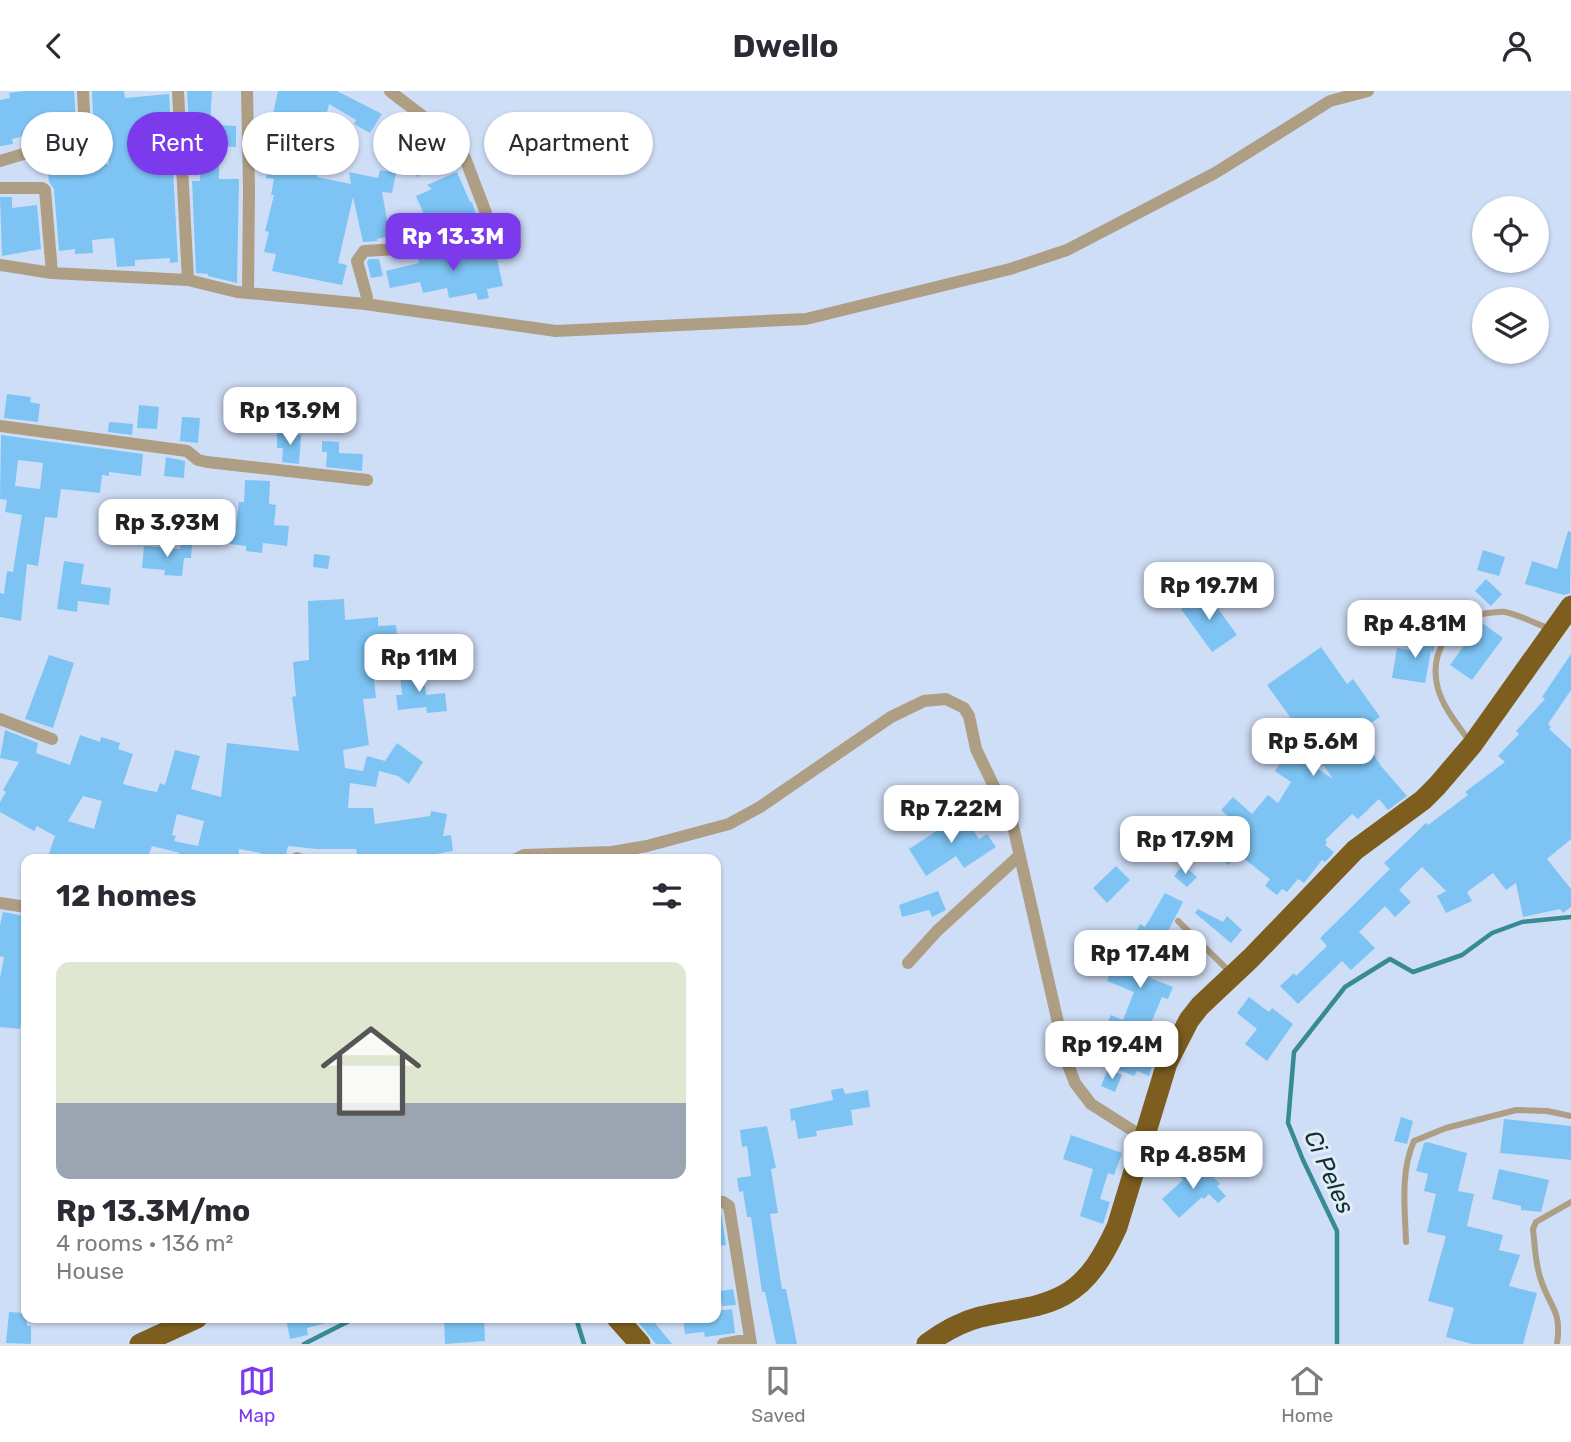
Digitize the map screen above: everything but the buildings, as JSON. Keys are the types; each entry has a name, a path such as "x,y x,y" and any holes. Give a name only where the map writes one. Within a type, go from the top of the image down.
{"highway":[{"path":"927,1344 967,1322 1052,1301 1079,1284 1100,1259 1117,1227 1167,1062 1180,1035 1200,1006 1251,958 1355,850 1415,806 1437,786 1472,745 1571,605"},
{"path":"140,1344 186,1323"},
{"path":"621,1323 640,1344"}],"street":[{"path":"83,91 84,112"},
{"path":"178,91 188,281"},
{"path":"247,91 248,293"},
{"path":"365,304 367,297 357,261 364,251 434,247 482,240 488,237 492,229 465,158 459,149 441,131 390,91"},
{"path":"0,265 52,274 188,281 248,293 365,304 556,331 806,319 1010,269 1067,250 1215,173 1330,101 1368,91"},
{"path":"0,160 21,154"},
{"path":"0,188 45,190 52,274"},
{"path":"0,426 187,451 198,460 207,462 367,480"},
{"path":"553,854 612,852 647,846 729,824 760,807 869,731 914,705 935,698 955,702 969,716 976,750 1008,813 1067,1062 1075,1083 1091,1104 1143,1137"},
{"path":"0,719 52,739"},
{"path":"908,963 937,931 1020,855"},
{"path":"0,903 21,906"},
{"path":"721,1202 729,1206 751,1342 723,1344"}],"lane":[{"path":"1472,745 1445,707 1437,687 1441,645 1450,631 1475,615 1503,612 1553,630"},
{"path":"1178,921 1233,975"},
{"path":"1406,1242 1404,1187 1407,1156 1414,1141 1446,1128 1516,1110 1547,1111 1571,1116"},
{"path":"1557,1344 1557,1316 1540,1278 1533,1229 1536,1222 1571,1202"}],"waterway":[{"name":"Ci Peles","path":"1337,1344 1337,1231 1288,1123 1294,1052 1345,987 1390,959 1413,972 1462,955 1492,933 1522,922 1571,917"},
{"name":"Ci Peles","path":"304,1344 345,1323"},
{"name":"Ci Peles","path":"578,1323 584,1344"}]}
